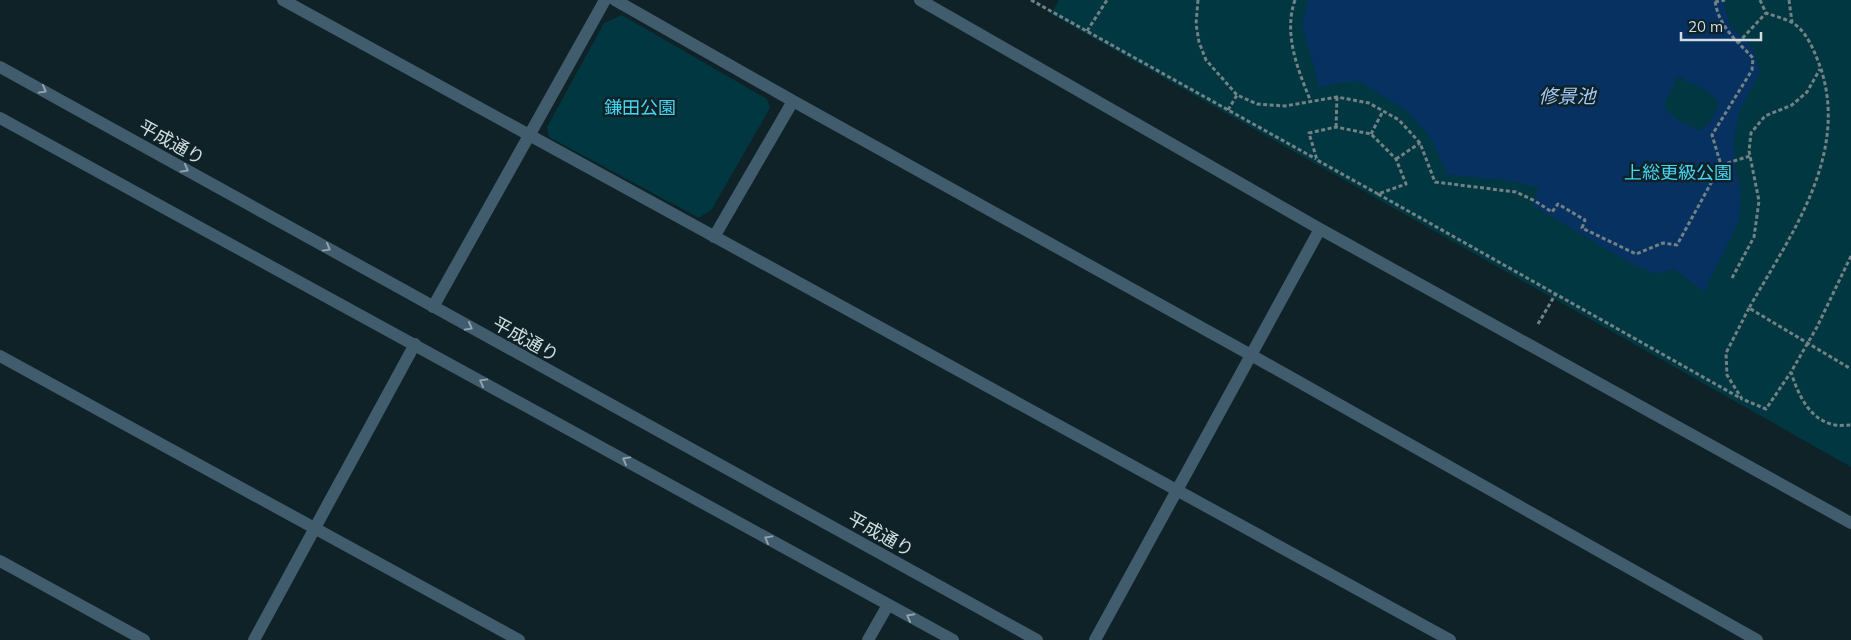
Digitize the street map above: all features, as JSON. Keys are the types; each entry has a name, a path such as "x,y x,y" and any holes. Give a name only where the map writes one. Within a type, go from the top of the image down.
{"street":[{"path":"283,0 1450,640"},
{"path":"433,307 605,0"},
{"path":"615,0 793,101 1252,355 1757,640"},
{"path":"924,1 1320,229 1851,523"},
{"name":"平成通り","path":"0,66 1036,640"},
{"path":"714,237 793,101"},
{"path":"0,118 953,640"},
{"path":"1095,640 1320,229"},
{"path":"254,640 415,344"},
{"path":"0,356 519,640"},
{"path":"0,561 144,640"},
{"path":"868,640 888,605"}],"path":[{"path":"1031,0 1468,244 1554,295 1742,400 1766,409 1807,344 1851,256"},
{"path":"1087,31 1107,0"},
{"path":"1198,0 1196,24 1199,42 1206,60 1237,95 1257,104 1285,106 1337,97 1369,103 1399,120 1420,143 1435,182 1516,192 1552,212 1558,204 1585,220 1582,228 1636,254 1664,243 1677,246 1721,164 1712,135 1752,70 1753,58 1735,41 1720,19 1715,1 1725,0"},
{"path":"1295,0 1291,10 1291,40 1297,68 1311,102"},
{"path":"1742,400 1727,375 1726,352 1801,218 1819,176 1829,124 1826,87 1815,52 1804,35 1792,22 1766,13 1760,0"},
{"path":"1789,0 1792,22"},
{"path":"1738,43 1766,13"},
{"path":"1732,278 1754,237 1759,201 1750,156 1751,133 1765,116 1792,105 1806,92 1821,69"},
{"path":"1228,110 1237,95"},
{"path":"1336,127 1337,97"},
{"path":"1371,134 1383,111"},
{"path":"1317,160 1309,133 1336,127 1371,134 1396,159 1406,184 1378,194"},
{"path":"1396,159 1420,143"},
{"path":"1721,164 1750,156"},
{"path":"1538,324 1554,295"},
{"path":"1749,308 1851,369"},
{"path":"1791,372 1799,394 1816,417 1835,425 1851,425"}],"green space":[{"name":"上総更級公園","path":"1059,0 1851,0 1851,467 1051,14"},
{"name":"鎌田公園","path":"622,15 767,99 770,108 712,209 699,218 549,137 547,127 604,23"}],"water":[{"name":"修景池","path":"1308,0 1723,0 1730,26 1752,46 1760,71 1739,112 1734,141 1735,167 1741,192 1739,222 1704,291 1674,269 1657,274 1634,265 1533,206 1539,188 1506,180 1448,175 1429,135 1407,111 1359,81 1319,87 1302,27","holes":["1682,77 1686,83 1692,83 1711,94 1719,106 1710,122 1700,131 1677,119 1663,107 1677,78"]}]}
